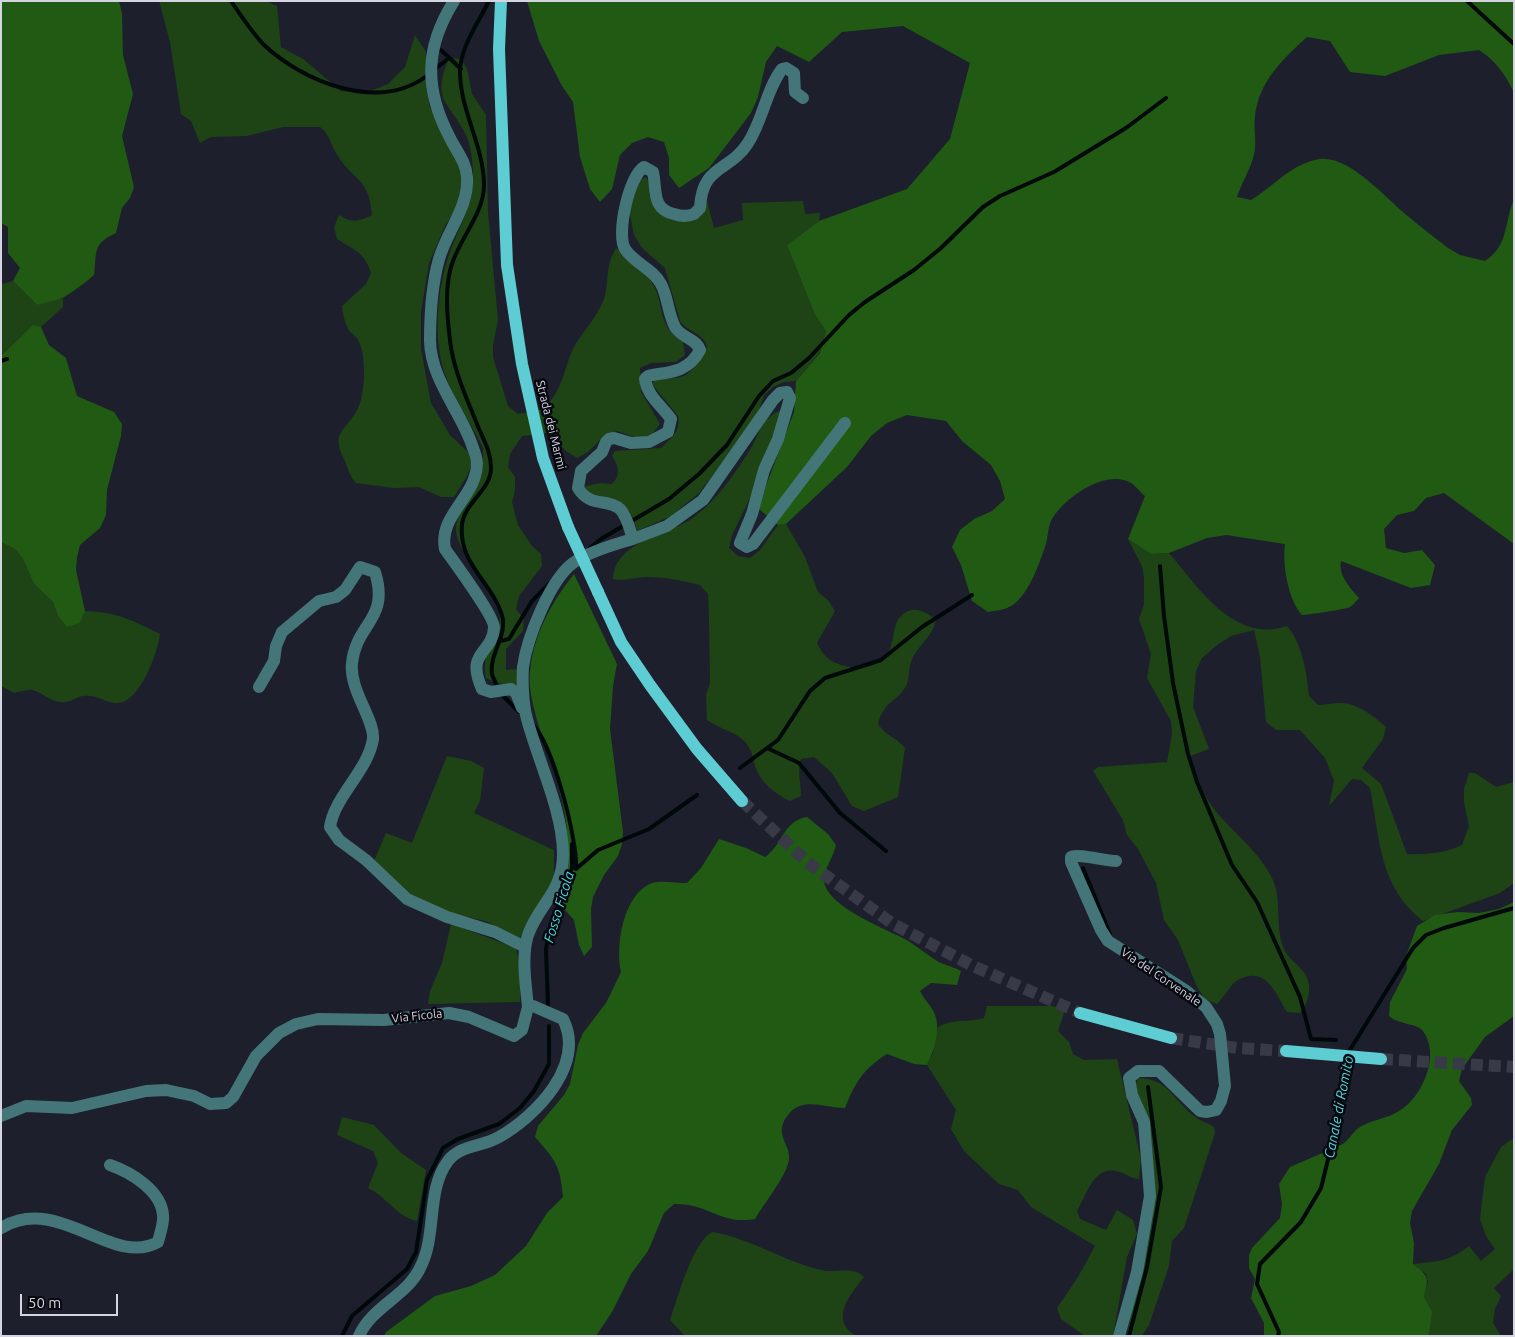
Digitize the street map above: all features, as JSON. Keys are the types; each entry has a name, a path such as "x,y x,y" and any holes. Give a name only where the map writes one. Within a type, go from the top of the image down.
{"main road":[{"name":"Strada dei Marmi","path":"501,1 499,49 507,265 522,364 543,458 568,527 621,642 697,749 742,802"},
{"path":"1080,1013 1171,1038"},
{"path":"1286,1051 1381,1059"}],"street":[{"path":"359,1336 365,1323 410,1284 421,1266 430,1241 439,1178 447,1162 455,1154 488,1142 520,1123 552,1092 570,1045 567,1028 562,1019 530,1007 525,946 536,919 557,887 564,854 555,808 526,717 516,693 510,689 490,692 482,689 475,673 479,656 492,637 494,627 488,614 445,549 443,536 447,523 471,488 477,473 478,461 462,419 434,367 430,342 434,290 439,258 463,204 467,190 464,161 449,137 434,104 431,75 431,56 446,14 454,1"},
{"path":"631,533 624,514 618,508 594,502 583,496 578,488 581,471 602,452 609,439 614,438 631,443 649,442 668,432 672,419 656,402 647,387 645,379 651,374 679,371 694,359 700,350 695,342 676,328 661,283 629,254 624,246 622,232 625,209 637,173 644,168 653,172 656,199 664,210 679,215 694,214 700,208 701,196 707,180 748,144 782,69 786,68 794,73 796,92 803,98"},
{"path":"526,717 523,669 526,654 536,624 551,592 573,563 631,533 667,526 703,500 773,400 780,393 787,392 790,398 778,439 764,470 752,514 740,536 740,543 747,547 753,544 844,424"},
{"path":"259,687 274,661 282,632 293,621 319,601 336,597 345,590 360,567 375,572 380,602 374,618 358,640 352,664 352,677 372,730 373,740 357,777 331,816 330,827 339,840 366,860 407,898 447,917 495,932 525,946"},
{"name":"Via del Corvenale","path":"1116,861 1092,859 1080,854 1071,857 1070,862 1100,930 1108,941 1154,969 1206,1007 1217,1024 1220,1034 1225,1086 1221,1101 1216,1110 1208,1112 1200,1111 1159,1071 1138,1071 1129,1078 1132,1095 1144,1122 1150,1196 1137,1272 1119,1336"},
{"name":"Via Ficola","path":"1,1116 26,1106 72,1108 146,1091 166,1090 194,1096 210,1104 219,1104 233,1097 250,1065 265,1046 279,1033 296,1024 318,1019 384,1020 449,1012 469,1016 514,1036 522,1030 530,1007"},
{"path":"1,1228 20,1219 53,1220 115,1244 136,1249 148,1248 158,1242 163,1213 151,1190 125,1170 110,1165"}],"green space":[{"path":"1,1 119,1 122,14 123,55 133,94 122,136 134,187 130,198 122,208 116,233 99,245 94,275 64,297 37,305 13,281 20,268 8,253 8,227 1,223"},
{"path":"159,1 265,1 277,6 281,47 303,59 341,91 366,93 388,84 405,67 415,35 426,52 429,105 455,154 463,175 457,209 446,224 429,263 421,312 421,349 431,403 450,435 468,452 472,464 454,497 441,497 419,487 394,488 356,483 340,450 339,438 358,408 362,396 364,378 361,349 357,339 347,326 342,306 366,284 371,273 362,256 337,239 334,227 339,215 355,221 372,215 368,193 364,186 335,152 328,137 320,127 283,127 247,136 211,137 200,143 191,121 181,114 170,42"},
{"path":"527,1 1514,1 1514,93 1500,69 1479,50 1439,55 1385,76 1350,72 1330,41 1307,37 1281,62 1261,92 1255,116 1254,153 1237,197 1251,200 1300,166 1319,159 1330,159 1342,163 1364,178 1448,248 1460,255 1485,261 1493,255 1502,241 1514,199 1514,544 1444,493 1426,498 1414,511 1397,515 1384,529 1386,548 1404,553 1422,550 1435,565 1430,585 1411,588 1341,561 1343,576 1359,598 1347,608 1302,615 1293,600 1287,581 1284,561 1285,544 1226,535 1207,538 1169,553 1151,554 1128,539 1145,496 1131,483 1121,479 1110,480 1086,488 1075,495 1057,512 1051,521 1040,561 1032,580 1021,598 1005,609 988,612 972,601 961,565 952,547 960,530 974,519 992,511 1005,499 1000,481 991,465 962,441 946,421 907,415 887,423 871,436 847,467 786,524 778,525 759,509 794,412 796,381 820,353 826,331 815,315 787,245 819,221 907,189 950,139 970,63 903,26 842,32 809,62 777,46 766,62 758,97 751,113 709,168 679,188 669,175 669,158 664,142 648,137 632,143 620,155 612,189 600,202 590,189 580,157 573,102 562,86 539,41"},
{"path":"449,58 461,59 467,69 472,94 486,115 488,212 498,320 493,345 493,357 508,406 518,414 534,412 543,408 554,396 575,344 601,307 606,292 610,262 616,248 639,267 650,280 655,288 664,321 674,335 683,342 685,355 676,362 651,363 640,368 641,392 660,424 652,434 641,439 617,431 605,435 588,452 577,458 566,451 549,433 522,436 510,454 508,467 515,477 515,490 512,502 518,525 532,546 541,554 542,566 519,596 516,609 524,619 523,631 506,649 506,670 518,669 518,686 497,683 486,678 486,659 499,629 499,610 490,588 462,549 456,530 462,508 481,475 483,448 448,383 439,347 438,318 441,288 450,250 468,208 473,185 472,160 467,137 442,94 444,73"},
{"path":"646,177 649,181 655,207 659,214 665,217 691,221 696,219 702,212 706,197 714,228 743,220 742,203 803,201 805,214 820,213 819,221 787,245 815,315 826,331 820,352 796,381 784,382 773,387 764,395 756,419 699,493 671,516 637,531 630,513 625,507 612,500 586,492 582,487 600,483 612,484 615,481 618,474 616,463 612,456 615,451 661,448 672,438 677,431 678,416 652,384 655,379 678,378 685,375 697,364 707,346 699,335 680,321 665,268 642,248 634,235 629,210 640,180"},
{"path":"13,281 37,305 50,299 63,298 63,307 41,327 33,326 1,356 1,284"},
{"path":"33,325 41,327 49,345 66,358 77,396 114,412 122,424 121,436 107,490 106,515 100,528 80,545 77,557 76,570 85,611 80,623 67,627 58,616 53,602 34,584 23,559 15,549 1,542 1,356"},
{"path":"779,411 781,413 752,494 732,535 729,548 738,556 750,558 760,550 778,525 786,524 805,557 818,592 828,600 835,611 817,643 822,652 831,661 857,668 876,664 889,651 896,623 903,614 912,610 919,610 936,619 931,632 911,662 907,685 887,706 878,724 905,748 898,797 864,811 852,806 832,773 814,757 801,759 799,773 801,796 790,801 784,798 769,787 760,777 747,744 734,734 707,720 706,695 710,683 708,594 700,585 654,577 613,579 616,566 633,547 683,524 710,503 742,462 767,419"},
{"path":"1128,539 1151,554 1169,553 1206,596 1234,620 1250,627 1268,629 1287,626 1300,650 1309,696 1318,705 1341,703 1353,705 1371,715 1386,727 1383,739 1362,768 1381,784 1407,854 1435,853 1462,845 1469,826 1464,802 1464,789 1469,773 1475,773 1496,787 1514,782 1514,883 1500,893 1423,921 1408,908 1398,893 1384,861 1370,788 1361,780 1352,779 1329,806 1334,781 1325,758 1300,730 1276,730 1266,722 1260,657 1254,630 1231,636 1202,658 1196,671 1193,707 1209,749 1190,756 1211,805 1259,858 1272,878 1277,896 1281,940 1288,955 1305,974 1308,980 1309,991 1306,1003 1300,1013 1287,1012 1268,982 1256,976 1247,976 1240,979 1232,985 1217,1004 1206,1000 1197,987 1178,940 1164,920 1156,883 1138,849 1127,835 1123,820 1093,771 1098,767 1167,762 1172,734 1171,721 1147,678 1151,654 1139,619 1144,604 1144,578 1142,566"},
{"path":"1,542 15,549 23,559 34,584 53,602 58,616 80,623 85,611 106,613 132,621 160,634 148,672 137,691 130,698 123,702 114,703 86,696 61,702 52,700 37,691 26,690 14,693 1,686"},
{"path":"574,574 617,664 613,686 610,729 623,832 618,856 604,875 593,897 591,909 592,947 584,956 579,945 574,920 557,901 567,864 567,827 560,791 533,705 530,688 530,672 536,642 548,613"},
{"path":"447,756 471,761 484,768 480,801 474,813 554,850 554,878 520,938 485,921 442,911 401,889 374,861 386,833 412,843"},
{"path":"807,817 828,834 836,845 825,872 824,880 827,890 834,899 858,916 905,939 937,961 961,971 957,985 931,983 920,991 934,1012 937,1021 937,1034 927,1065 914,1064 887,1054 872,1065 861,1077 852,1091 845,1108 807,1104 794,1109 785,1119 782,1128 789,1155 788,1165 780,1181 755,1219 732,1219 696,1207 674,1204 664,1213 648,1251 631,1274 612,1312 596,1336 384,1336 386,1332 435,1296 471,1286 495,1275 526,1246 547,1213 563,1197 556,1164 535,1137 538,1126 564,1095 570,1084 578,1045 583,1033 606,1003 621,972 619,949 623,922 634,898 642,889 652,883 687,883 701,868 719,839 765,857 772,851 793,823"},
{"path":"1514,902 1514,1016 1485,1037 1462,1069 1459,1081 1471,1098 1472,1105 1452,1130 1439,1164 1412,1211 1410,1223 1414,1243 1413,1264 1425,1275 1427,1286 1424,1297 1432,1312 1429,1336 1264,1336 1264,1323 1251,1298 1255,1279 1249,1268 1249,1255 1252,1248 1280,1218 1282,1204 1279,1184 1290,1167 1341,1145 1362,1126 1399,1111 1415,1096 1426,1075 1430,1052 1428,1041 1423,1031 1420,1028 1389,1016 1390,1002 1407,969 1406,956 1417,926 1435,915 1458,912 1479,913 1499,909"},
{"path":"451,924 516,948 520,966 520,1002 428,1004 430,991 442,963"},
{"path":"987,1006 1052,1006 1065,1010 1058,1031 1069,1042 1073,1054 1084,1060 1117,1059 1141,1159 1139,1179 1111,1170 1104,1172 1098,1176 1088,1189 1077,1211 1080,1219 1106,1230 1117,1210 1133,1220 1137,1234 1127,1257 1113,1336 1085,1336 1061,1319 1057,1308 1078,1277 1095,1246 1031,1207 1018,1190 999,1184 964,1151 951,1129 956,1110 927,1065 933,1053 938,1027 949,1022 984,1018"},
{"path":"1138,1078 1148,1079 1163,1086 1194,1116 1214,1127 1215,1133 1184,1228 1172,1241 1169,1266 1149,1325 1142,1336 1127,1336 1151,1212 1136,1084"},
{"path":"342,1117 374,1125 401,1153 426,1170 417,1221 397,1211 368,1188 378,1163 373,1151 337,1135"},
{"path":"1514,1138 1514,1269 1494,1288 1501,1296 1495,1309 1493,1323 1501,1336 1429,1336 1431,1321 1424,1297 1428,1282 1426,1274 1413,1264 1443,1260 1469,1246 1481,1261 1495,1249 1486,1236 1480,1219 1485,1177 1501,1147"},
{"path":"712,1232 740,1239 793,1261 821,1270 854,1271 859,1273 864,1277 848,1299 843,1314 844,1322 848,1329 856,1336 685,1336 670,1320 692,1259 698,1247"}],"waterway":[{"path":"231,1 263,44 280,58 320,81 342,88 365,92 387,92 408,86 428,75"},
{"path":"489,1 466,46 460,74 464,102 483,171 483,195 477,214 457,252 450,270 447,311 454,363 491,463 490,476 487,483 464,516 462,538 470,562 491,592 502,615 503,630 492,667 492,674 498,688"},
{"path":"1467,1 1514,44"},
{"path":"441,50 461,69"},
{"path":"435,69 449,58"},
{"path":"590,548 601,539 669,499 699,474 727,445 759,396 773,381 791,373 809,358 849,315 865,302 914,270 941,248 983,207 1000,196 1054,172 1126,128 1166,98"},
{"path":"1,361 7,359"},
{"path":"1160,566 1164,616 1173,683 1188,754 1197,782 1232,865 1257,902 1300,997 1311,1039 1336,1040"},
{"path":"500,641 509,639 532,601 549,584"},
{"path":"740,768 778,740 810,691 825,678 881,660 922,627 972,595"},
{"path":"501,694 519,712"},
{"path":"533,725 541,736 548,752 563,794 573,838 576,869"},
{"path":"767,748 799,763 840,813 886,851"},
{"path":"576,869 598,850 649,829 697,795"},
{"name":"Fosso Ficola","path":"548,1005 546,949 550,927 572,868 572,844"},
{"path":"1083,868 1110,934"},
{"name":"Canale di Romito","path":"1278,1336 1279,1332 1257,1284 1260,1264 1301,1222 1321,1188 1335,1131 1342,1074 1348,1053 1413,948 1426,935 1514,908"},
{"path":"342,1336 352,1316 407,1269 416,1252 427,1180 443,1148 458,1139 499,1124 520,1108 534,1091 549,1064 549,1026"},
{"path":"1129,1336 1147,1267 1161,1187 1148,1087"}],"tunnel":[{"path":"742,801 807,862 893,924 973,966 1080,1013"},
{"path":"1171,1038 1237,1048 1286,1051"},
{"path":"1381,1059 1514,1067"}]}
